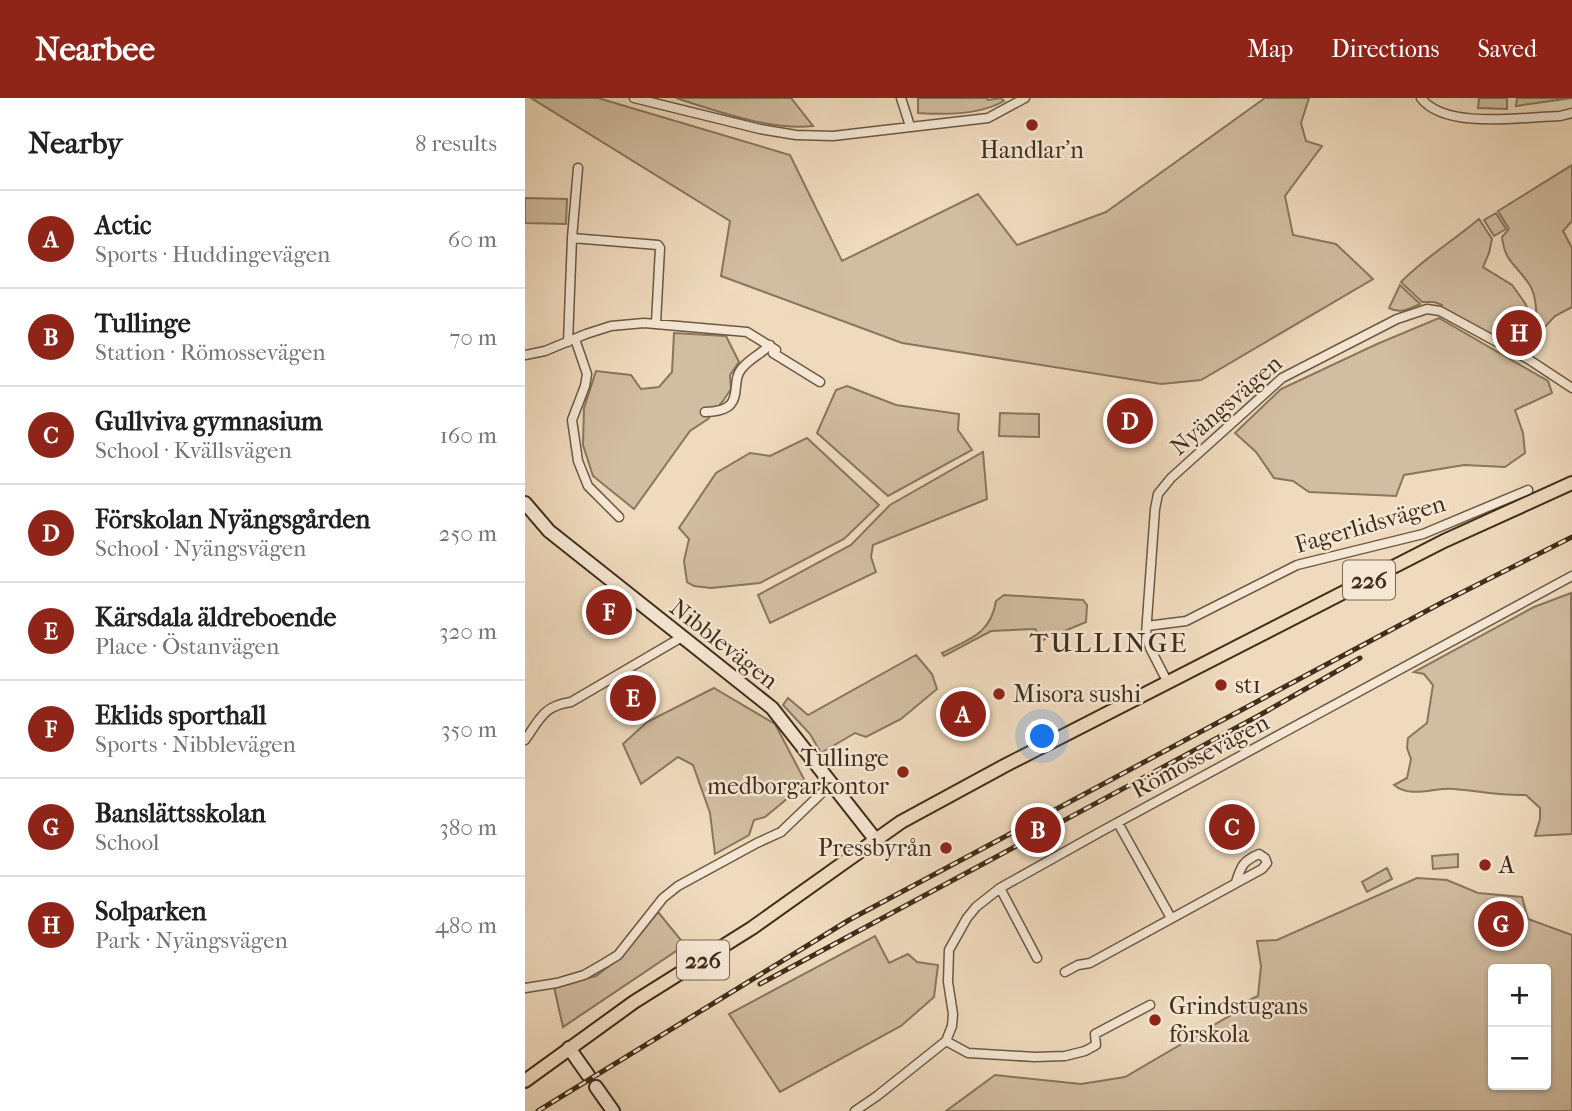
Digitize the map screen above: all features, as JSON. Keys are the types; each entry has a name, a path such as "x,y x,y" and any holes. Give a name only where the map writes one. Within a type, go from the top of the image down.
{"main road":[{"name":"226","path":"525,1080 634,1002 752,928 875,839 995,771 1444,541 1572,483"}],"street":[{"path":"634,98 654,100 760,129 796,135 833,136 988,118 1025,98"},
{"path":"901,98 910,126"},
{"path":"1422,98 1430,108 1441,113 1471,119 1560,116 1572,113"},
{"path":"578,168 572,238 571,340 587,374 572,420 577,461 588,486 619,517"},
{"path":"572,238 658,245 656,323"},
{"name":"Nyängsvägen","path":"1168,683 1147,638 1155,509 1159,494 1171,478 1271,387 1297,369 1397,318 1427,309 1440,311 1528,359 1572,388"},
{"path":"525,355 545,351 611,326 656,323 747,332 770,345 776,350 773,353 820,382"},
{"path":"705,412 713,412 733,402 738,375 743,367 770,345"},
{"name":"Fagerlidsvägen","path":"1147,626 1186,621 1297,565 1423,534 1528,490"},
{"name":"Nibblevägen","path":"525,503 549,531 772,708 875,839"},
{"name":"Römossevägen","path":"946,1041 953,1014 948,982 950,950 967,918 1000,888 1571,578"},
{"path":"525,740 538,719 548,710 556,705 572,702 682,637"},
{"path":"525,988 584,975 618,955 663,898 678,886 757,842 781,832 832,783"},
{"path":"1118,823 1171,918"},
{"path":"1065,971 1090,962 1236,882"},
{"path":"1000,888 1037,958"},
{"path":"855,1111 946,1041 968,1053 1065,1056 1096,1045 1095,1034 1150,1005"},
{"path":"569,1048 588,1075"},
{"path":"596,1087 613,1111"}],"shaded area":[{"path":"531,98 598,98 790,155 842,261 978,194 1017,245 1106,212 1265,98 1309,98 1301,123 1306,141 1322,146 1285,196 1293,235 1336,244 1373,279 1201,380 1161,384 902,343 721,276 730,221"},
{"path":"676,98 791,98 813,126 762,123"},
{"path":"918,98 1001,98 1004,101 974,111 929,114 918,113"},
{"path":"1479,98 1507,98 1507,109 1478,108"},
{"path":"1517,98 1572,98 1516,106"},
{"path":"1572,165 1572,221 1563,231 1572,248 1572,307 1555,316 1541,331 1537,327 1532,289 1503,246 1502,237 1509,229 1498,211"},
{"path":"525,198 567,199 566,224 525,223"},
{"path":"1496,213 1506,229 1494,236 1484,220"},
{"path":"1479,219 1492,239 1483,267 1512,285 1525,303 1534,324 1535,344 1528,358 1441,310 1442,305 1422,302 1401,282"},
{"path":"1400,285 1420,304 1401,311 1389,308"},
{"path":"1439,318 1548,381 1552,393 1515,410 1523,433 1525,453 1505,467 1464,465 1404,475 1396,496 1309,492 1293,481 1274,478 1256,452 1235,433 1281,389"},
{"path":"674,333 726,336 739,362 730,375 731,389 723,401 708,419 690,431 634,509 593,476 583,445 584,408 596,371 631,375 641,389 659,387 672,372"},
{"path":"847,386 896,405 959,414 958,430 972,450 888,496 817,433 836,390"},
{"path":"1000,413 1039,414 1039,437 999,436"},
{"path":"807,438 879,505 844,539 760,583 711,588 694,586 687,582 684,561 689,539 679,528 716,473 750,453 770,456"},
{"path":"983,452 987,499 873,545 871,557 876,572 770,623 758,595 851,545 890,505"},
{"path":"1571,593 1572,834 1535,836 1540,808 1526,795 1454,789 1415,792 1394,785 1407,778 1411,759 1407,748 1408,738 1427,723 1433,685 1424,674 1414,672 1534,607"},
{"path":"1004,595 1083,600 1087,605 1086,622 1043,640 1035,629 991,631 944,656 942,653 970,639 984,628 996,601"},
{"path":"916,655 932,674 937,689 901,719 866,737 855,733 821,753 810,734 783,705 788,698 808,715"},
{"path":"714,688 775,724 806,783 765,817 754,820 749,835 715,854 710,813 693,765 678,757 641,784 623,744 647,722"},
{"path":"1458,854 1458,867 1433,869 1432,856"},
{"path":"1387,868 1392,879 1367,892 1362,882"},
{"path":"1417,878 1447,880 1478,893 1522,897 1528,919 1572,935 1572,1111 946,1111 995,1075 1081,1084 1125,1077 1231,1015 1236,1006 1258,996 1261,966 1257,941 1277,940"},
{"path":"658,912 685,945 563,1027 554,987 596,976 622,956"},
{"path":"875,936 889,963 908,954 917,962 938,965 934,997 901,1026 780,1092 729,1014"}],"railway":[{"path":"538,1111 849,920 1445,601 1572,537"},
{"path":"760,984 1258,716 1360,658"}],"place":[{"name":"Handlar'n","path":"1032,125"},
{"name":"Solparken","path":"1519,333"},
{"name":"Förskolan Nyängsgården","path":"1130,421"},
{"name":"Eklids sporthall","path":"609,612"},
{"name":"st1","path":"1221,685"},
{"name":"Misora sushi","path":"999,694"},
{"name":"Kärsdala äldreboende","path":"633,698"},
{"name":"Actic","path":"963,714"},
{"name":"Tullinge medborgarkontor","path":"903,772"},
{"name":"Gullviva gymnasium","path":"1232,827"},
{"name":"Tullinge","path":"1038,830"},
{"name":"Pressbyrån","path":"946,848"},
{"name":"A","path":"1485,865"},
{"name":"Banslättsskolan","path":"1501,924"},
{"name":"Grindstugans förskola","path":"1155,1020"}],"district":[{"name":"TULLINGE","path":"1109,642"}]}
